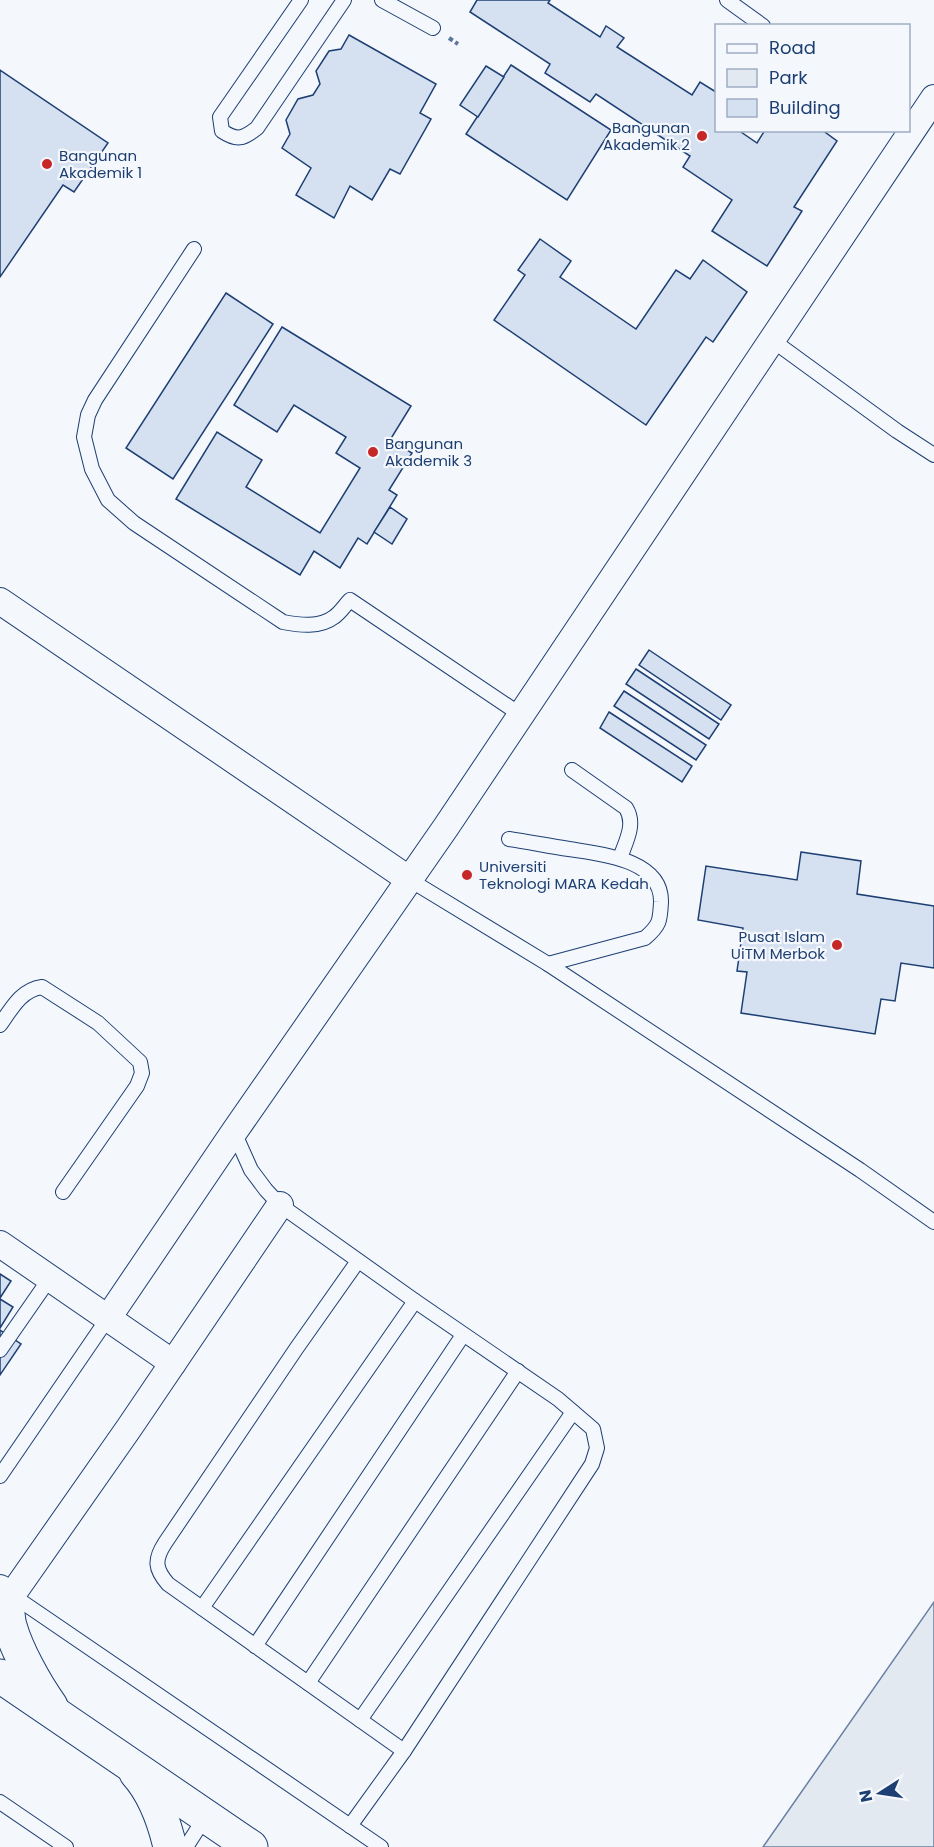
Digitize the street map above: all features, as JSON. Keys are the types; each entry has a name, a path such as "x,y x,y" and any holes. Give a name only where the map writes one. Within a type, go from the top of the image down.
{"street":[{"path":"910,130 934,98"},
{"path":"108,1318 234,1132 410,880 772,340 908,132"},
{"path":"0,601 410,880"},
{"path":"58,1715 36,1682 16,1641 10,1627 5,1598 173,1363 280,1205"},
{"path":"0,1244 173,1363"},
{"path":"0,1676 251,1847"},
{"path":"123,1759 142,1780 154,1800 170,1847"}],"lane":[{"path":"301,0 220,117 222,131 232,138 246,137 257,128 345,0"},
{"path":"381,0 434,28"},
{"path":"727,0 760,24"},
{"path":"194,249 95,400 88,415 84,437 92,469 108,500 134,523 283,622 298,625 323,623 334,617 350,600 521,715"},
{"path":"772,340 897,431 934,455"},
{"path":"572,770 626,808 631,815 631,824 620,858"},
{"path":"509,839 620,858 638,866 652,877 661,892 657,928 645,938 548,964"},
{"path":"410,880 548,964 861,1170 934,1222"},
{"path":"0,1025 21,995 31,988 42,987 98,1023 140,1062 142,1073 137,1086 63,1192"},
{"path":"234,1132 251,1170 280,1205 463,1335 558,1399 593,1429 597,1448 592,1464 404,1751 350,1826"},
{"path":"358,1261 159,1552 157,1563 159,1574 168,1584 404,1751"},
{"path":"0,1350 50,1278"},
{"path":"202,1608 415,1301"},
{"path":"0,1476 108,1318"},
{"path":"255,1646 463,1335"},
{"path":"308,1683 518,1371"},
{"path":"360,1720 573,1412"},
{"path":"5,1598 381,1847"},
{"path":"0,1802 66,1847"},
{"path":"186,1847 206,1816"}],"green space":[{"path":"934,1602 934,1847 763,1847"}],"building":[{"name":"Bangunan Akademik 2","path":"477,0 550,0 548,3 600,37 606,26 624,38 617,47 692,95 700,82 715,91 715,132 741,132 757,143 764,132 825,132 837,141 794,207 802,211 767,266 712,231 732,200 683,167 690,156 596,94 590,102 545,73 550,64 470,12"},
{"path":"349,35 436,84 420,113 431,119 400,174 390,169 372,200 350,186 334,218 296,195 311,168 282,148 290,134 286,120 298,99 313,95 320,84 316,71 329,51 341,49"},
{"path":"511,65 611,130 567,200 466,134"},
{"path":"486,66 504,77 478,117 460,105"},
{"name":"Bangunan Akademik 1","path":"0,70 108,143 74,192 63,185 0,277"},
{"path":"540,239 571,261 560,277 636,329 676,270 690,279 703,260 747,292 713,342 706,337 646,425 494,320 525,275 518,270"},
{"path":"226,293 273,324 173,479 126,448"},
{"name":"Bangunan Akademik 3","path":"282,327 411,406 390,440 412,453 389,490 397,495 367,544 358,538 340,568 314,551 300,575 176,499 217,432 262,460 246,487 320,533 360,468 336,453 346,437 294,405 277,432 234,405"},
{"path":"390,507 407,519 392,544 374,532"},
{"path":"649,650 731,705 721,720 639,665"},
{"path":"636,669 719,724 709,739 626,684"},
{"path":"624,691 706,745 696,760 614,706"},
{"path":"609,712 692,766 682,782 600,728"},
{"name":"Pusat Islam UiTM Merbok","path":"801,852 861,861 857,894 934,906 934,968 901,963 895,1001 881,999 875,1034 741,1013 747,972 737,971 743,928 698,920 706,866 797,880"},
{"path":"0,1274 11,1281 0,1298"},
{"path":"0,1299 13,1307 0,1328"},
{"path":"0,1330 21,1344 0,1375"}],"place":[{"name":"Bangunan Akademik 2","path":"702,136"},
{"name":"Bangunan Akademik 1","path":"47,164"},
{"name":"Bangunan Akademik 3","path":"373,452"},
{"name":"Universiti Teknologi MARA Kedah","path":"467,875"},
{"name":"Pusat Islam UiTM Merbok","path":"837,945"}]}
